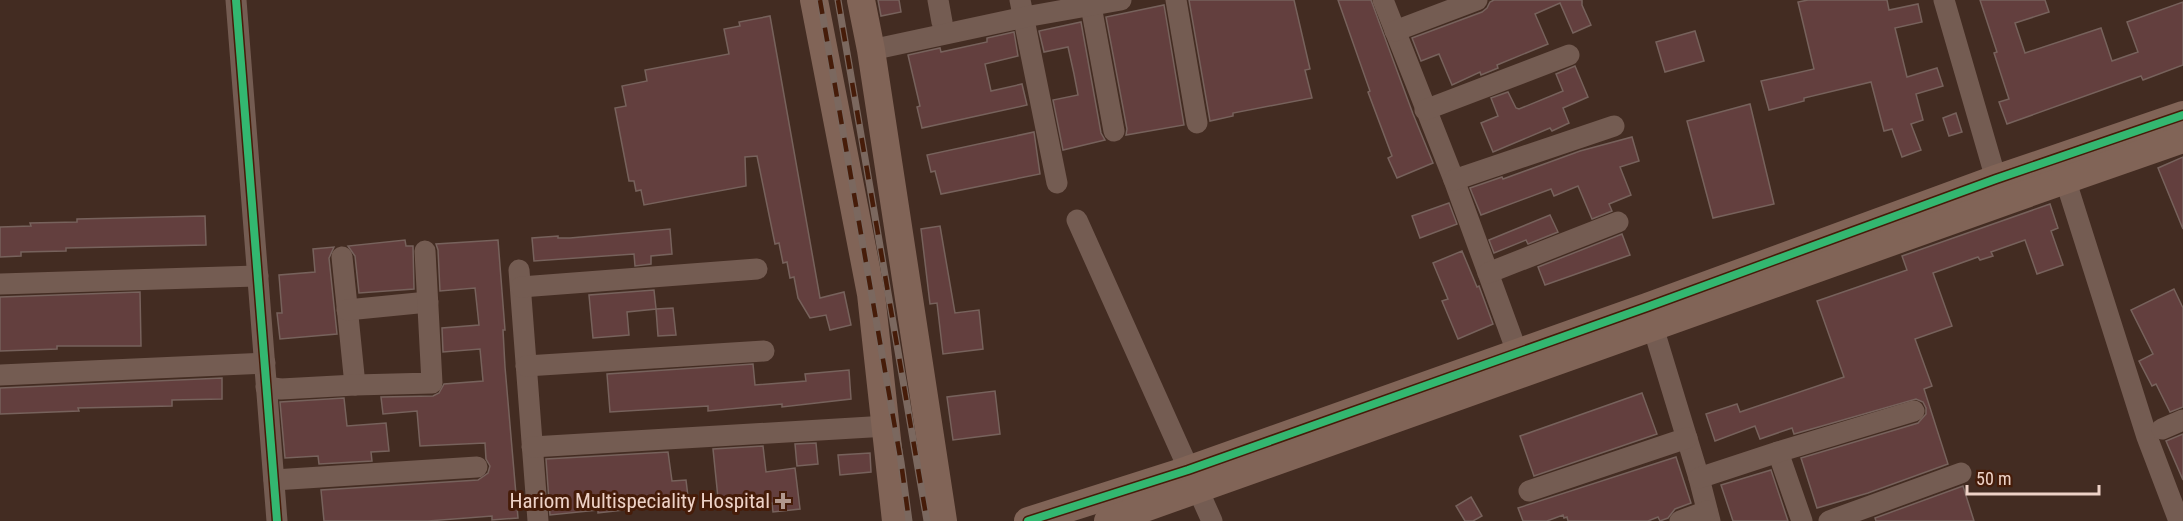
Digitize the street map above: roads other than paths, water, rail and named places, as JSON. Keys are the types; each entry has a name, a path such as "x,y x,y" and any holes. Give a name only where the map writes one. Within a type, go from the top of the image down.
{"street":[{"path":"236,0 277,521"},
{"path":"814,0 871,294 896,521"},
{"path":"861,0 871,50 943,521"},
{"path":"938,0 942,22"},
{"path":"871,50 1022,9 1091,6 1121,0"},
{"path":"1176,0 1197,123"},
{"path":"1383,0 1454,180 1517,352"},
{"path":"1395,31 1477,0"},
{"path":"1944,0 1996,179"},
{"path":"1091,6 1113,131"},
{"path":"1022,9 1057,183"},
{"path":"1425,110 1569,55"},
{"path":"1028,521 1192,479 2062,169 2183,115"},
{"path":"1454,180 1614,126"},
{"path":"1107,521 1192,479 1517,352 1650,317 1996,179 2062,169 2183,140"},
{"path":"2062,169 2147,437 2179,521"},
{"path":"1077,220 1212,521"},
{"path":"1488,273 1618,222"},
{"path":"266,387 281,389 432,383 425,250"},
{"path":"342,257 355,385"},
{"path":"538,521 520,278 758,269"},
{"path":"0,284 258,276"},
{"path":"347,310 428,302"},
{"path":"1650,317 1699,478 1708,516 1680,521"},
{"path":"526,366 764,351"},
{"path":"0,375 265,363"},
{"path":"1699,478 1914,411"},
{"path":"2162,429 2183,420"},
{"path":"532,447 887,426"},
{"path":"1529,491 1687,438"},
{"path":"1778,452 1802,521"},
{"path":"274,480 477,467"},
{"path":"1829,521 1961,473"}],"railway":[{"path":"820,0 901,462 909,521"},
{"path":"838,0 927,521"}],"place":[{"name":"Hariom Multispeciality Hospital","path":"783,501"}]}
